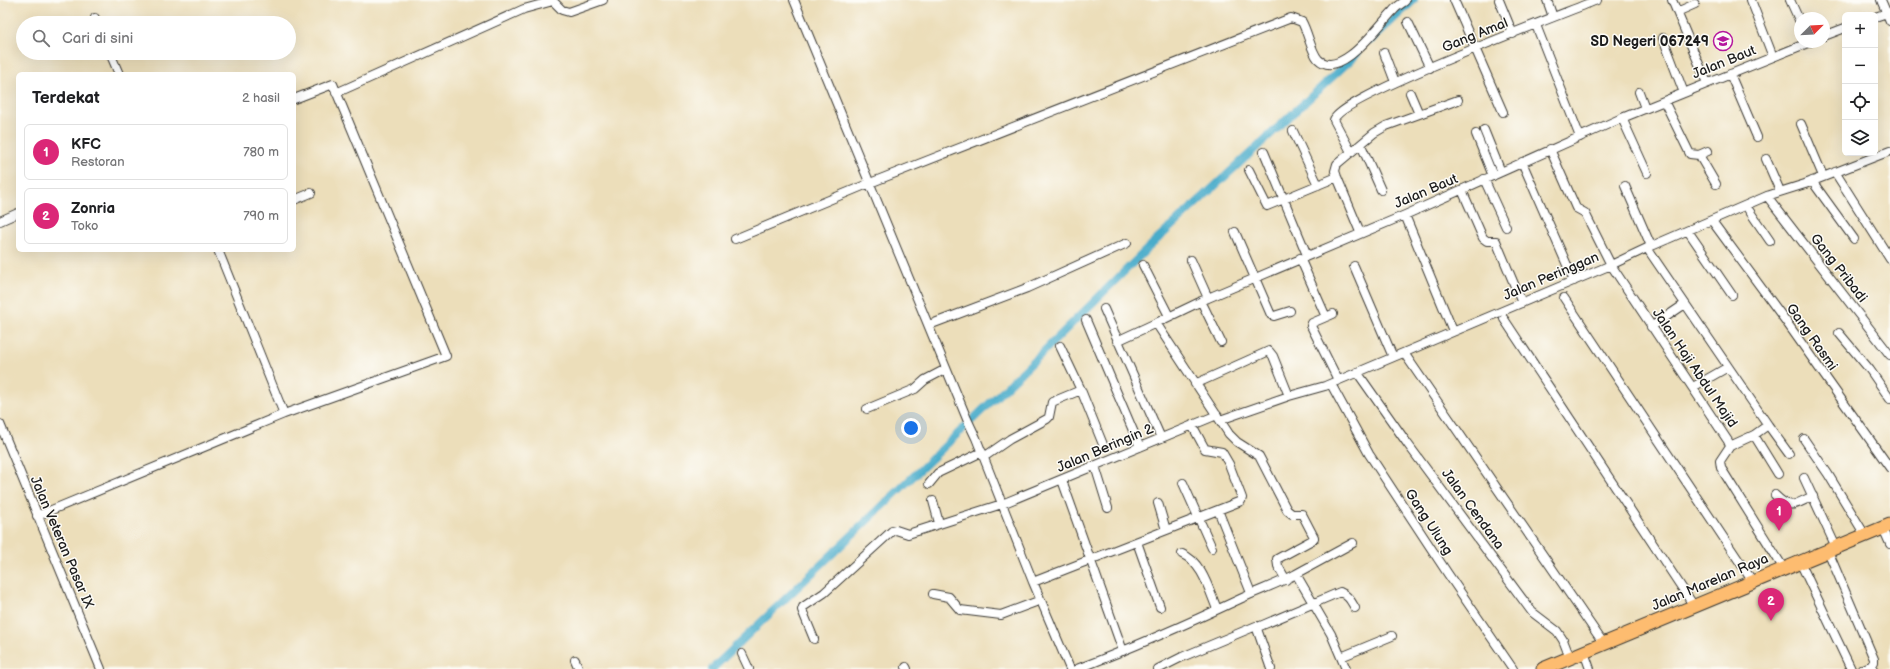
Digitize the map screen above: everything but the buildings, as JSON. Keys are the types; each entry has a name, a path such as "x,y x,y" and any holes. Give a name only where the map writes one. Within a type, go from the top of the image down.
{"main road":[{"name":"Jalan Marelan Raya","path":"1543,669 1887,526"}],"street":[{"path":"336,93 524,9 553,1 562,10 569,12 602,0"},
{"path":"794,0 929,325 966,419 976,438 1033,582 1070,669"},
{"path":"1454,0 1503,112"},
{"path":"1499,0 1513,34"},
{"path":"1547,0 1553,18"},
{"name":"Gang Amal","path":"1351,152 1334,120 1335,116 1348,107 1395,82 1595,0"},
{"path":"1672,0 1707,83"},
{"path":"1750,0 1774,57"},
{"path":"1790,0 1795,12"},
{"path":"1878,17 1889,15 1881,0"},
{"path":"734,238 1291,18 1302,22 1311,40 1313,51 1317,58 1324,64 1334,64 1345,59 1358,49 1393,10 1405,1"},
{"path":"1677,12 1695,4"},
{"path":"1408,22 1430,68"},
{"path":"1536,25 1580,137"},
{"path":"1830,34 1842,29"},
{"path":"1663,38 1684,92"},
{"name":"Jalan Baut","path":"1118,340 1205,300 1360,232 1405,215 1550,149 1645,108 1795,48"},
{"path":"1384,53 1395,82"},
{"path":"113,60 118,72"},
{"path":"1730,74 1757,137"},
{"path":"37,516 284,414 446,356 333,84 296,98"},
{"path":"1410,92 1420,114"},
{"path":"1639,92 1645,108"},
{"path":"1360,232 1337,177 1335,171 1337,164 1374,133 1386,126 1458,100"},
{"path":"1664,101 1690,154 1699,155 1708,151"},
{"path":"1622,118 1647,173"},
{"path":"1801,124 1823,176"},
{"path":"1484,130 1497,174"},
{"path":"1293,131 1318,185"},
{"path":"1476,134 1497,174"},
{"path":"1361,145 1381,190"},
{"name":"Jalan Haji Abdul Majid","path":"1550,149 1576,208 1585,213 1611,265 1651,327 1724,434 1730,446 1720,461 1721,468 1784,569"},
{"name":"Jalan Peringgan","path":"1218,418 1334,382 1574,281 1767,196 1812,181 1890,151"},
{"path":"1264,152 1284,200 1304,257 1329,315 1312,323 1311,326 1334,382"},
{"path":"1699,155 1716,184"},
{"path":"1766,159 1780,191"},
{"path":"1522,162 1574,281"},
{"path":"1250,170 1267,206 1337,177"},
{"path":"1835,172 1890,259"},
{"path":"1484,179 1506,227"},
{"path":"1812,181 1854,239"},
{"path":"1625,186 1649,247 1685,304 1789,454"},
{"path":"1462,190 1483,238 1487,241 1496,241 1522,303"},
{"path":"296,199 311,193"},
{"name":"Gang Pribadi","path":"1767,196 1890,355"},
{"path":"1746,206 1770,241"},
{"path":"0,221 16,214"},
{"path":"1405,215 1453,331"},
{"name":"Gang Rasmi","path":"1712,221 1785,320 1890,468"},
{"path":"1688,231 1732,295"},
{"path":"1235,232 1271,315 1274,316 1290,311"},
{"path":"929,325 1027,288 1128,243"},
{"path":"219,252 284,414"},
{"path":"1191,260 1221,342"},
{"path":"1143,265 1169,316"},
{"path":"1354,266 1393,357"},
{"path":"1564,298 1753,582"},
{"path":"1651,327 1685,304"},
{"path":"1104,309 1161,438"},
{"path":"1504,319 1694,606"},
{"path":"1086,320 1140,447"},
{"path":"1156,323 1218,418 1237,442 1259,456 1287,510 1292,514 1302,514 1314,537 1314,539 1309,543 1277,559 1278,566 1286,580"},
{"path":"1839,333 1870,370 1890,399"},
{"path":"1060,346 1081,390 1104,448"},
{"path":"1195,384 1269,351 1273,356 1289,396"},
{"path":"1404,353 1604,644"},
{"path":"1693,387 1728,367"},
{"path":"867,409 915,389 925,380 946,369"},
{"name":"Jalan Cendana","path":"1357,372 1513,587 1536,615 1554,628 1563,640 1570,658"},
{"name":"Gang Ulung","path":"1334,382 1369,454 1512,669"},
{"path":"929,484 941,471 983,455 1047,419 1049,417 1050,405 1053,401 1081,390"},
{"name":"Jalan Beringin 2","path":"814,639 802,610 803,607 824,593 892,531 896,530 908,534 1002,504 1192,425 1218,418"},
{"name":"Jalan Veteran Pasar IX","path":"0,424 101,669"},
{"path":"1033,582 1091,561 1241,501 1242,498 1229,464 1222,452 1205,449 1192,425"},
{"path":"1730,446 1754,435 1768,425"},
{"path":"1754,435 1778,474"},
{"path":"1804,439 1828,474 1865,535"},
{"path":"1095,466 1108,508"},
{"path":"1804,478 1813,496 1874,659 1872,667 1862,669"},
{"path":"1062,480 1123,651"},
{"path":"1184,483 1212,548"},
{"path":"1775,495 1784,504 1791,505 1813,496"},
{"path":"933,502 939,523"},
{"path":"1158,503 1166,530"},
{"path":"1218,510 1251,593"},
{"path":"1887,526 1890,544"},
{"path":"1137,542 1160,607"},
{"path":"1077,669 1123,651 1251,593 1286,580 1353,543"},
{"path":"1182,554 1190,557 1196,564 1217,609"},
{"path":"1800,562 1851,669"},
{"path":"1296,574 1331,634 1346,669"},
{"path":"1158,669 1252,627 1258,627 1313,602 1340,592 1345,594 1350,599 1355,608"},
{"path":"933,594 949,597 960,610 1001,615 1041,600"},
{"path":"1258,627 1271,669"},
{"path":"1341,657 1392,636"},
{"path":"1584,652 1590,669"},
{"path":"742,654 749,669"},
{"path":"575,660 579,669"}],"waterway":[{"path":"1371,40 1414,0"},
{"path":"712,669 1040,355 1147,249 1357,54"}],"place":[{"name":"SD Negeri 067249","path":"1723,41"},
{"name":"KFC","path":"1779,531"},
{"name":"Zonria","path":"1771,621"}]}
